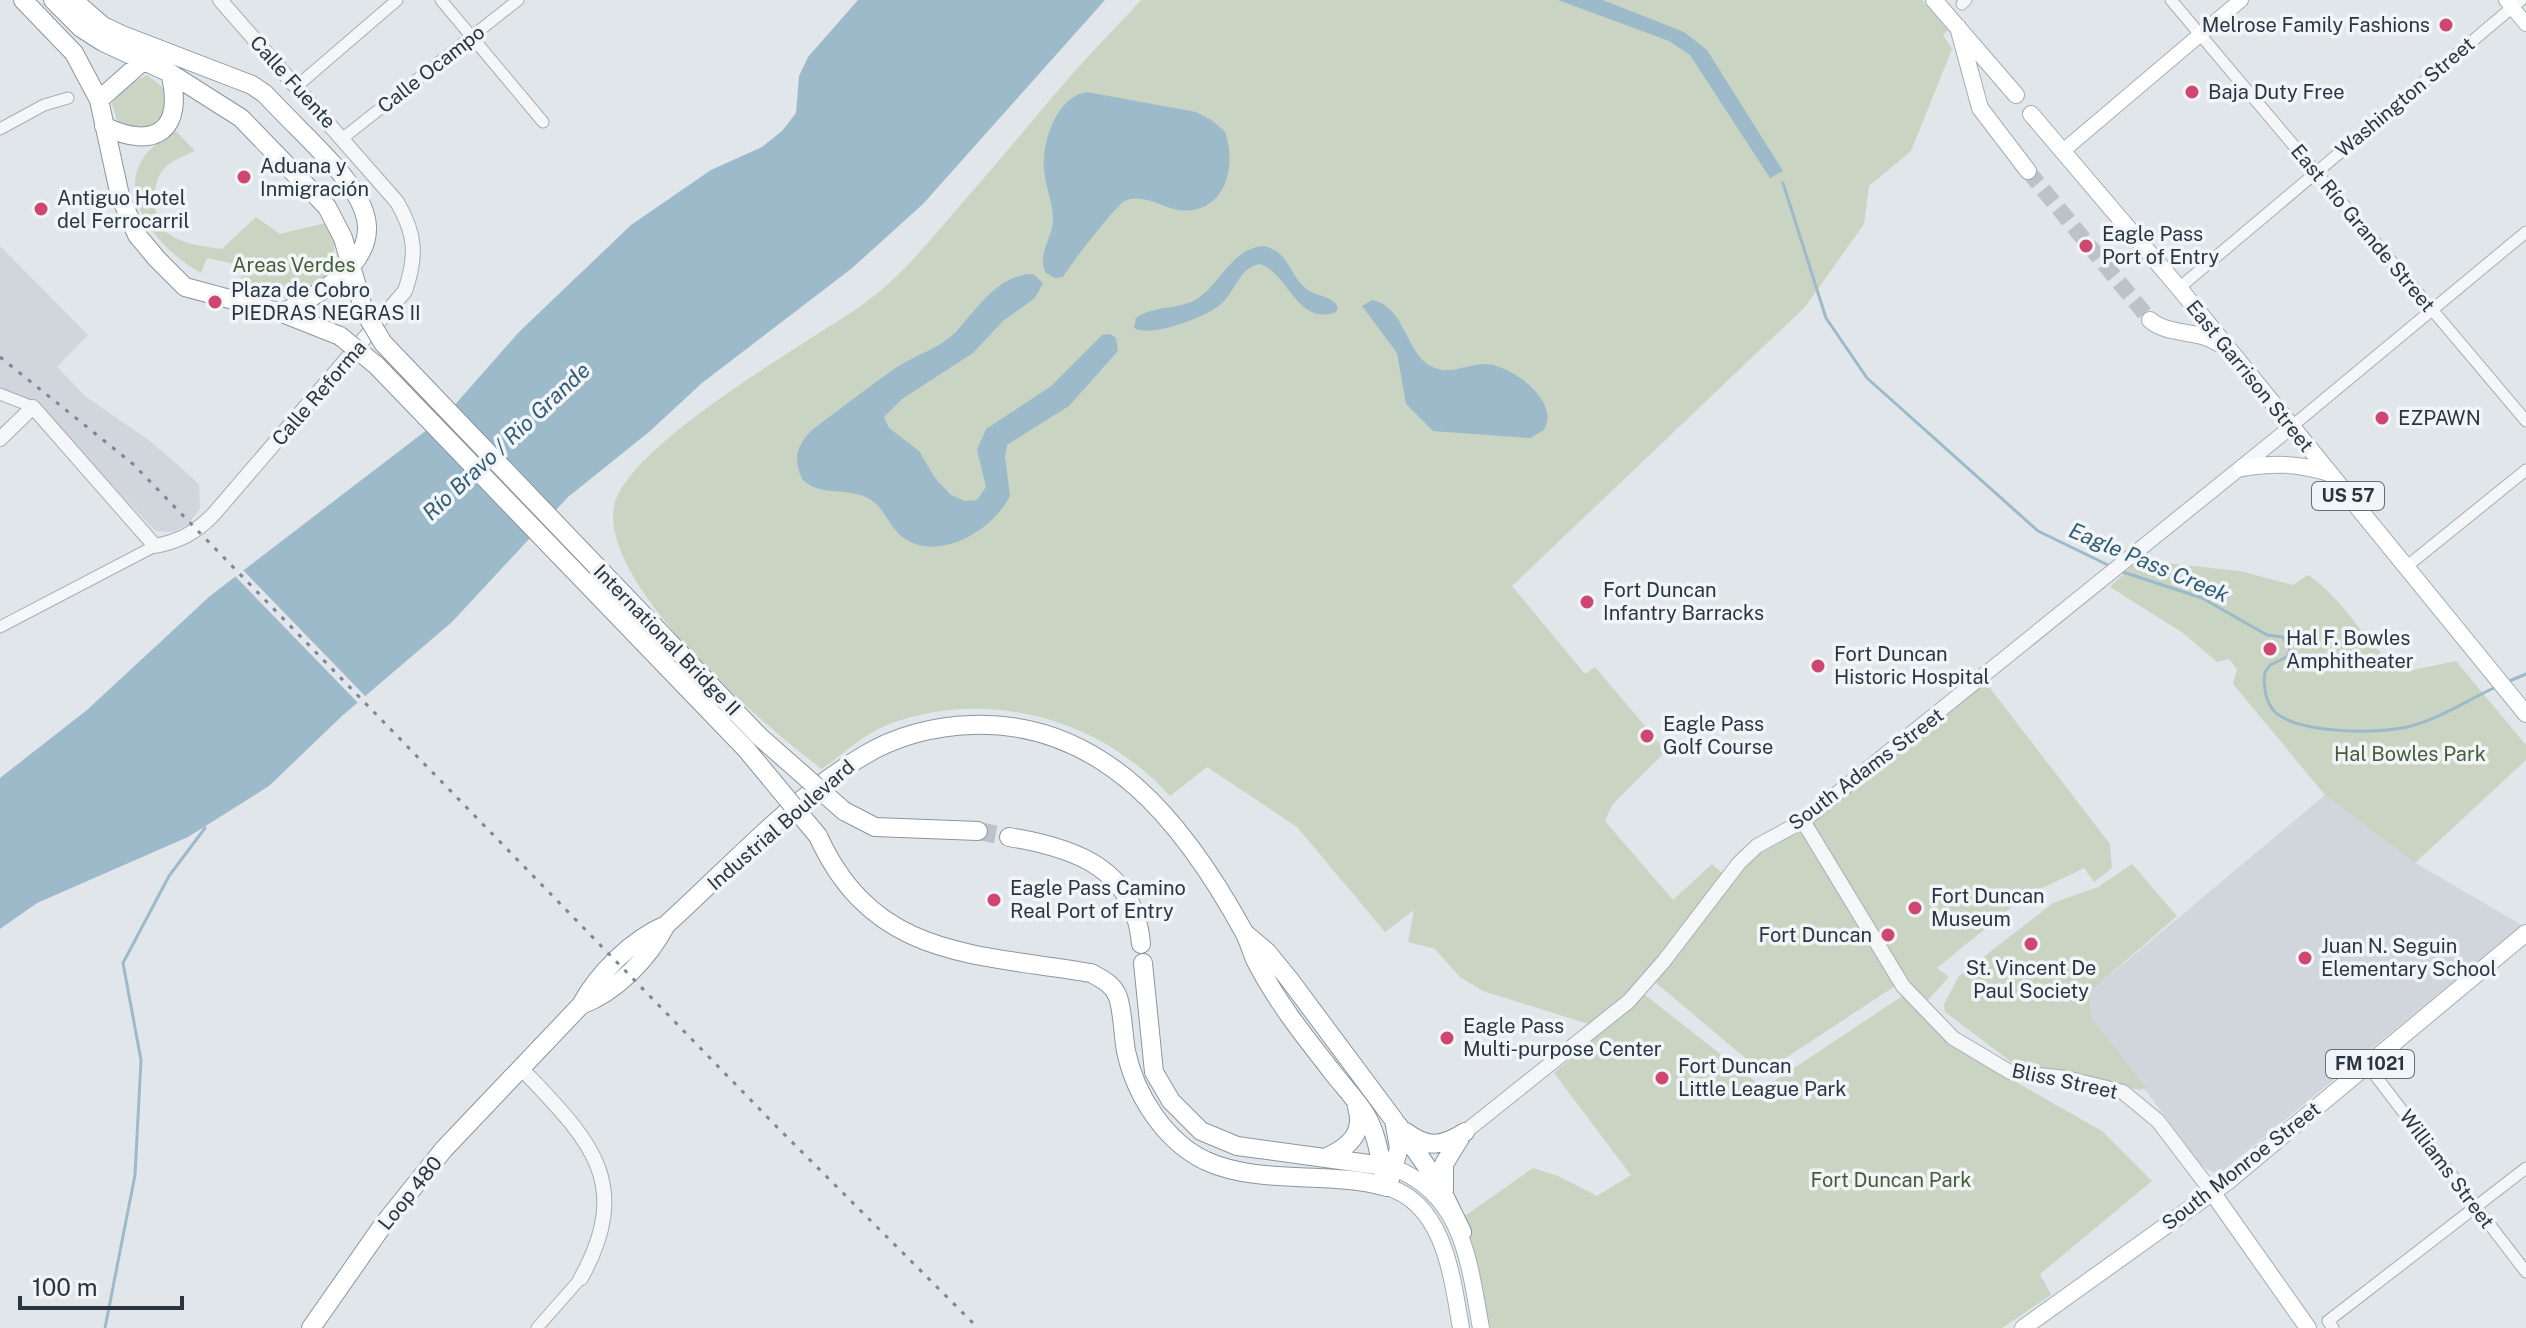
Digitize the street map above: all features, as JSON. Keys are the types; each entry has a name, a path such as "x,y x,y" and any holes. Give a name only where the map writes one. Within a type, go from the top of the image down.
{"highway":[{"path":"23,0 74,53 99,100 104,126 133,139 146,139 156,134 169,122 175,107 170,73 81,28 53,0"},
{"path":"73,0 112,30 236,78 265,94 361,201 369,227 366,248 334,285 282,313"},
{"path":"99,100 144,60"},
{"name":"International Bridge II","path":"170,73 241,118 280,156 337,224 364,311 383,343 760,737 844,811 875,827 978,831"},
{"name":"International Bridge II","path":"104,126 120,196 137,235 178,282 217,298 282,313 340,336 376,365 746,749 818,836 832,866 852,893 874,915 899,931 963,951 1091,973 1108,983 1118,996 1129,1066 1141,1095"},
{"name":"Industrial Boulevard","path":"522,1069 581,1005 601,998 655,946 666,925 805,799 864,754 925,731 992,724 1029,729 1068,742 1127,776 1182,838 1245,933 1256,963 1292,1020 1355,1101 1387,1166 1387,1187"},
{"path":"1009,837 1064,849 1092,862 1112,877 1129,896 1139,917 1149,1050 1160,1085 1186,1118 1218,1141 1387,1166"},
{"name":"Industrial Boulevard","path":"1245,933 1267,952 1289,979 1389,1112 1398,1141 1387,1166"},
{"name":"Loop 480","path":"311,1328 383,1225 444,1149 522,1069"},
{"path":"1160,1085 1141,1095 1165,1128 1185,1146 1214,1164 1254,1173 1353,1180 1387,1187"},
{"path":"1327,1157 1342,1150 1355,1137 1360,1115 1355,1101"},
{"path":"1389,1112 1445,1196 1462,1232"},
{"path":"1401,1128 1430,1145 1448,1143 1465,1132"},
{"path":"1445,1196 1444,1164 1465,1132"}],"main road":[{"path":"1934,0 2016,95"},
{"path":"2064,150 2241,0"},
{"path":"2513,2 2526,24"},
{"path":"1956,26 1966,50 1973,91 1980,108 2028,171"},
{"name":"US 57","path":"2031,114 2064,150"},
{"name":"East Garrison Street","path":"2064,150 2523,710"},
{"name":"US 57","path":"2150,320 2160,327 2203,334 2226,348"},
{"path":"2242,468 2288,464 2329,473"},
{"name":"South Monroe Street","path":"2023,1328 2212,1192 2526,933"},
{"path":"1387,1166 1421,1181 1438,1196 1462,1232 1481,1328"},
{"path":"1387,1187 1411,1199 1435,1227 1447,1261 1461,1328"},
{"path":"2212,1192 2308,1328"}],"street":[{"name":"Calle Fuente","path":"220,0 397,202 410,224 415,244"},
{"path":"297,86 397,0"},
{"path":"441,0 543,122"},
{"name":"Calle Ocampo","path":"343,138 518,0"},
{"name":"East Río Grande Street","path":"2171,0 2526,421"},
{"name":"Washington Street","path":"2179,288 2513,2"},
{"path":"0,129 44,105 68,98"},
{"path":"2291,427 2526,232"},
{"name":"Calle Reforma","path":"155,546 175,542 198,530 399,300 414,264 415,244"},
{"path":"0,394 18,398 33,407 155,546 0,627"},
{"path":"0,439 33,407"},
{"name":"South Adams Street","path":"1465,1132 1629,1001 1664,961 1739,863 1757,846 1803,821 2291,427"},
{"path":"2406,567 2526,470"},
{"name":"Bliss Street","path":"1803,821 1903,986 1953,1038 2010,1072 2066,1078 2123,1092 2158,1121 2212,1192"},
{"name":"Williams Street","path":"2368,1066 2526,1272"},
{"path":"522,1069 574,1124 593,1150 602,1175 606,1208 598,1247 581,1278 537,1328"},
{"path":"2333,1328 2328,1321 2526,1168"}],"shaded area":[{"path":"0,246 88,335 57,367 85,396 154,444 199,484 200,508 188,525 172,532 155,531 39,407 0,389"},
{"name":"Juan N. Seguin Elementary School","path":"2325,795 2415,863 2522,925 2218,1175 2202,1166 2091,1017 2090,992"}],"green space":[{"name":"Eagle Pass Golf Course","path":"1141,0 1922,0 1948,30 1943,35 1952,49 1911,151 1869,186 1864,224 1805,307 1512,586 1585,674 1595,667 1666,751 1612,805 1605,821 1673,900 1712,864 1723,874 1652,968 1592,1025 1483,991 1460,977 1435,949 1408,942 1414,910 1385,932 1297,827 1207,767 1170,796 1142,769 1076,729 1039,717 1002,710 963,709 925,714 887,725 862,739 822,769 727,688 658,613 632,575 617,539 614,507 626,482 649,455 721,398 859,307 890,282"},
{"path":"147,75 166,90 166,112 150,126 118,124 112,103 128,84"},
{"name":"Areas Verdes","path":"176,131 195,151 170,164 159,177 155,203 163,228 181,241 222,249 256,217 280,234 329,222 334,242 332,262 323,281 310,297 287,299 239,287 244,266 207,258 201,273 162,243 138,205 135,185 139,165 153,147"},
{"name":"Hal Bowles Park","path":"2138,560 2240,571 2293,585 2308,575 2334,597 2378,650 2403,672 2456,661 2526,745 2526,760 2415,863 2325,795 2233,684 2237,669 2229,659 2217,662 2183,633 2110,587"},
{"path":"1986,683 2110,844 2112,868 2094,882 2084,868 2024,897 1937,968 1949,977 1925,1003 1881,940 1810,822"},
{"path":"1800,832 1821,851 1901,982 1763,1073 1655,982 1754,857"},
{"path":"2132,864 2177,916 2090,992 2091,1017 2146,1088 2140,1090 2014,1064 1945,1012 1944,1004 1959,976 2053,903 2098,887"},
{"name":"Fort Duncan Park","path":"1645,995 1764,1088 1904,995 1951,1045 2102,1131 2152,1181 2040,1274 2051,1295 2002,1328 1490,1328 1462,1218 1533,1168 1558,1176 1597,1196 1631,1175 1554,1073"}],"water":[{"name":"Río Bravo / Rio Grande","path":"858,0 1105,0 923,204 851,269 702,383 649,432 568,497 452,622 343,715 269,786 188,837 37,903 0,929 0,778 87,710 210,596 445,416 519,332 631,225 711,170 762,147 782,131 796,113 799,76 808,57"},
{"path":"1558,0 1603,0 1684,32 1707,50 1783,171 1770,178 1690,55 1669,41"},
{"path":"1087,92 1196,112 1213,121 1225,132 1229,146 1228,174 1217,197 1194,210 1178,210 1138,199 1125,201 1103,224 1063,277 1055,278 1046,273 1043,266 1053,219 1044,169 1046,146 1059,111 1067,102"},
{"path":"1264,246 1279,253 1304,287 1335,303 1338,307 1336,312 1323,315 1312,312 1278,277 1259,264 1246,271 1226,299 1204,315 1165,328 1134,328 1136,318 1144,314 1194,301 1236,258 1253,248"},
{"path":"1033,274 1043,283 1035,298 1003,321 973,353 902,399 884,417 889,428 919,451 935,478 951,495 965,501 977,500 986,487 977,450 986,429 1050,387 1102,335 1110,334 1116,338 1118,351 1069,406 1007,445 1005,456 1010,496 992,520 950,544 934,547 919,545 905,539 868,498 818,488 803,480 798,453 812,430 897,367 950,338 999,287 1009,280"},
{"path":"1372,300 1393,312 1427,364 1444,370 1487,364 1521,378 1540,397 1546,408 1544,430 1530,438 1433,431 1406,404 1397,353 1362,306"}],"pier":[{"path":"241,568 368,699 361,706 233,574"}],"waterway":[{"name":"Eagle Pass Creek","path":"1783,183 1826,318 1867,378 2038,531 2110,566"},
{"name":"Eagle Pass Creek","path":"2120,571 2202,598 2267,635 2283,637 2290,650 2287,657 2270,665 2265,672 2266,693 2275,712 2301,725 2358,731 2407,727 2441,715 2496,687"},
{"name":"Eagle Pass Creek","path":"2507,682 2526,674"},
{"path":"105,1328 135,1175 141,1060 123,963 169,876 205,828"}],"tunnel":[{"path":"2028,171 2150,320"},
{"path":"978,831 1009,837"}],"railway":[{"path":"0,357 133,464 777,1127 978,1328"}],"place":[{"name":"Melrose Family Fashions","path":"2446,25"},
{"name":"Baja Duty Free","path":"2192,92"},
{"name":"Aduana y Inmigración","path":"244,177"},
{"name":"Antiguo Hotel del Ferrocarril","path":"41,209"},
{"name":"Eagle Pass Port of Entry","path":"2086,246"},
{"name":"Plaza de Cobro PIEDRAS NEGRAS II","path":"215,302"},
{"name":"EZPAWN","path":"2382,418"},
{"name":"Fort Duncan Infantry Barracks","path":"1587,602"},
{"name":"Hal F. Bowles Amphitheater","path":"2270,649"},
{"name":"Fort Duncan Historic Hospital","path":"1818,666"},
{"name":"Eagle Pass Golf Course","path":"1647,736"},
{"name":"Eagle Pass Camino Real Port of Entry","path":"994,900"},
{"name":"Fort Duncan Museum","path":"1915,908"},
{"name":"Fort Duncan","path":"1888,935"},
{"name":"St. Vincent De Paul Society","path":"2031,944"},
{"name":"Juan N. Seguin Elementary School","path":"2305,958"},
{"name":"Eagle Pass Multi-purpose Center","path":"1447,1038"},
{"name":"Fort Duncan Little League Park","path":"1662,1078"}]}
